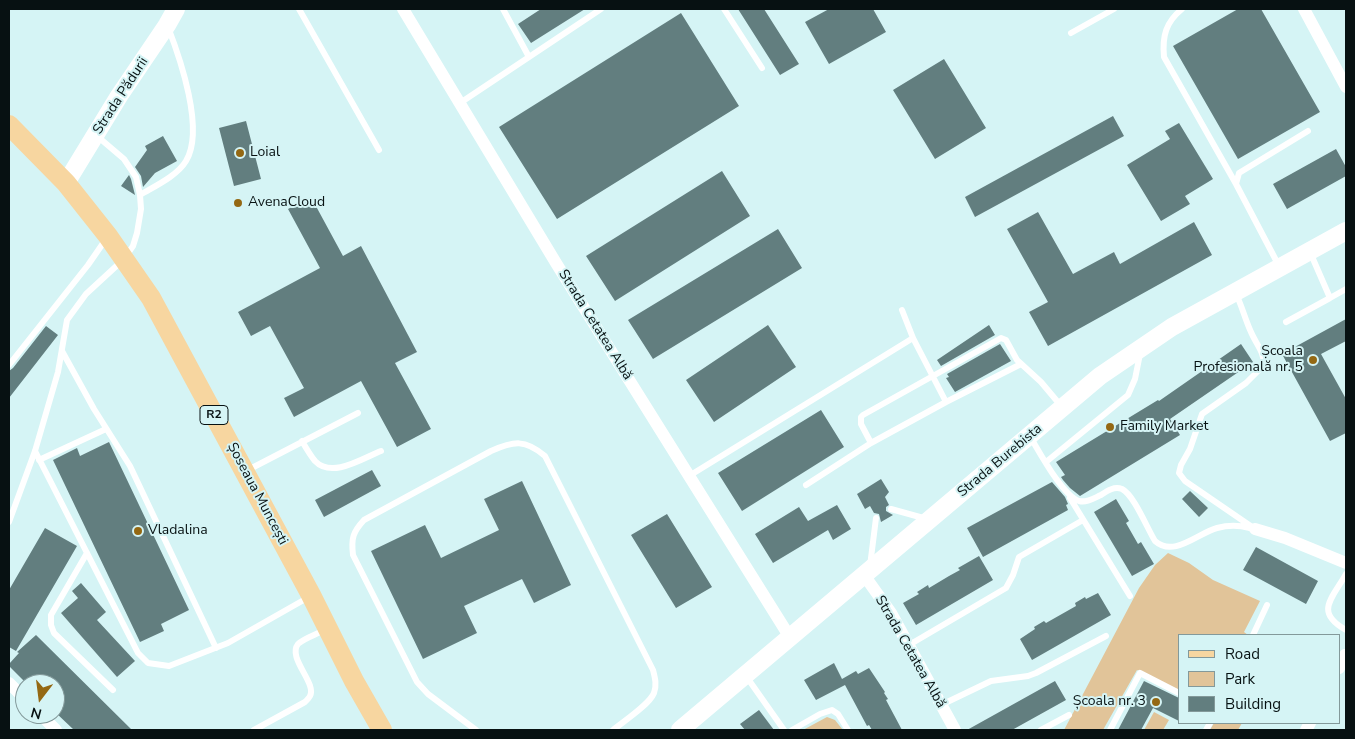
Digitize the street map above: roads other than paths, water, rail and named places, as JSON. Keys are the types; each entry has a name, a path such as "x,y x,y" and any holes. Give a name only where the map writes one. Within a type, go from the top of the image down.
{"main road":[{"name":"Strada Pădurii","path":"66,182 176,9"},
{"name":"Șoseaua Muncești","path":"9,125 66,182 108,236 151,298 382,730"},
{"name":"Strada Burebista","path":"680,730 1100,376 1172,327 1346,230"}],"street":[{"name":"Strada Cetatea Albă","path":"403,9 556,263 790,639"},
{"path":"1304,9 1346,86"},
{"path":"1255,529 1285,538 1346,563"},
{"name":"Strada Cetatea Albă","path":"867,573 955,730"},
{"path":"1340,666 1345,655"}],"lane":[{"path":"299,9 379,150"},
{"path":"502,9 529,57"},
{"path":"460,103 601,9"},
{"path":"724,9 762,68"},
{"path":"1071,32 1114,9"},
{"path":"1182,9 1169,22 1164,32 1164,57 1236,184 1280,268"},
{"path":"140,195 181,168 187,161 192,147 193,134 187,86 181,62 167,25"},
{"path":"1236,184 1239,173 1308,131"},
{"path":"9,522 35,451 58,372 67,320 86,294 124,259 133,246 137,233 141,210 136,177 124,159 95,135"},
{"path":"9,365 88,265 108,236"},
{"path":"1310,251 1330,298"},
{"path":"1286,322 1346,289"},
{"path":"1236,293 1251,333 1261,348 1264,365 1246,383 1215,403 1202,414 1190,449 1181,465 1179,473 1185,481 1255,529"},
{"path":"902,310 946,402"},
{"path":"689,476 914,338"},
{"path":"871,443 861,424 861,417 932,375 1001,338 1006,340 1017,360 1041,382 1062,408"},
{"path":"1046,462 1128,396 1135,379 1141,349"},
{"path":"62,351 106,429 130,466 216,648"},
{"path":"806,485 871,443 1021,364"},
{"path":"245,472 358,412"},
{"path":"39,460 106,429"},
{"path":"1030,436 1070,497 1130,596"},
{"path":"302,441 316,462 323,467 332,469 340,468 381,451"},
{"path":"476,730 428,694 417,682 353,555 352,542 355,530 364,520 491,451 510,443 525,443 536,448 546,456 654,670 656,683 654,694 613,730"},
{"path":"35,451 138,653 148,663 169,666 228,643 311,595"},
{"path":"1070,497 1081,502 1088,501 1112,489 1119,488 1124,490 1155,541 1160,546 1168,548 1182,544 1217,528 1242,526 1255,529"},
{"path":"891,509 931,520"},
{"path":"867,573 876,518"},
{"path":"909,645 1006,588 1019,557 1083,520"},
{"path":"87,553 51,615 51,624 54,633 113,690"},
{"path":"1346,574 1330,601 1328,615 1346,630"},
{"path":"1254,634 1268,605"},
{"path":"254,730 305,702 310,696 312,689 297,659 295,650 299,644 327,629"},
{"path":"941,704 990,680 1028,676 1036,673 1106,636"},
{"path":"1110,730 1140,673 1178,692"},
{"path":"746,676 784,730"},
{"path":"792,730 820,714 832,710 838,714 848,730"},
{"path":"1041,730 1069,715"}],"place":[{"name":"Loial","path":"240,153"},
{"name":"AvenaCloud","path":"238,203"},
{"name":"Școala Profesională nr. 5","path":"1313,360"},
{"name":"Family Market","path":"1110,427"},
{"name":"Vladalina","path":"138,531"},
{"name":"Școala nr. 3","path":"1156,702"}]}
